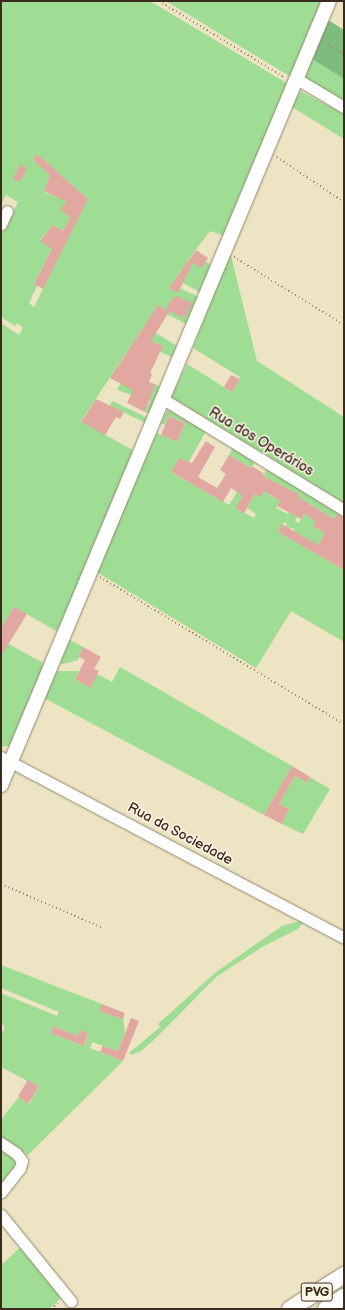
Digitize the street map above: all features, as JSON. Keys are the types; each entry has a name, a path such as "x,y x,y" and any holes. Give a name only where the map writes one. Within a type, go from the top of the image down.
{"highway":[{"name":"PVG","path":"290,1309 344,1275"},
{"name":"PVG","path":"326,1309 344,1297"}],"main road":[{"path":"1,785 6,760 90,572 329,1"}],"street":[{"path":"296,82 344,107"},
{"path":"1,224 7,211"},
{"name":"Rua dos Operários","path":"163,399 344,510"},
{"name":"Rua da Sociedade","path":"6,760 344,938"},
{"path":"1,1143 16,1152 22,1161 20,1168 1,1192"},
{"path":"1,1215 71,1301"}],"path":[{"path":"159,1 296,82"},
{"path":"314,37 344,54"},
{"path":"267,151 344,202"},
{"path":"224,253 238,259 344,325"},
{"path":"90,572 344,724"},
{"path":"1,884 103,928"}],"green space":[{"path":"1,1 150,1 288,84 225,236 210,231 188,260 202,268 206,261 212,266 201,293 183,283 188,274 181,270 170,288 178,293 180,288 199,297 188,325 163,312 165,309 158,305 81,421 136,452 58,632 14,607 1,628 1,323 19,335 23,327 17,323 15,326 1,317 1,236 18,202 6,195 1,205","holes":["37,154 88,199 34,307 29,303 37,286 34,284 52,249 40,240 53,225 63,231 70,217 61,209 73,195 61,185 56,197 44,192 50,175 33,160"]},
{"path":"166,1 322,1 291,77"},
{"path":"328,20 344,30 344,79 312,59"},
{"path":"312,59 344,79 344,102 305,77"},
{"path":"300,91 344,114 344,139 292,107"},
{"path":"230,252 257,361 344,417 344,503 171,397 187,364 232,392 240,377 193,348"},
{"path":"156,333 177,346 172,357 160,352 163,346 147,339"},
{"path":"120,384 155,384 161,388 150,414 145,412 150,401 117,390"},
{"path":"112,401 148,418 146,423 110,406"},
{"path":"171,410 206,431 188,463 172,473 229,505 237,492 242,495 253,493 236,508 254,518 256,514 247,508 255,494 260,497 266,487 271,490 268,494 280,501 276,508 288,514 299,495 263,476 267,469 338,512 334,519 310,504 306,510 302,508 295,521 299,523 304,514 316,521 313,526 325,533 318,545 291,536 295,529 285,527 287,524 284,522 278,532 344,570 344,642 291,611 256,668 95,571 157,433 177,442 185,423 169,416 165,425 161,423 167,411"},
{"path":"233,448 255,462 251,468 229,455"},
{"path":"68,639 83,647 78,660 63,664 58,663"},
{"path":"1,640 45,664 15,740 9,746 1,747"},
{"path":"120,667 292,766 264,815 44,698 55,671 79,671 75,679 90,687 97,674 112,682"},
{"path":"295,776 307,783 310,777 330,789 303,834 282,824 289,809 279,804"},
{"path":"304,921 298,929 262,947 216,977 155,1039 141,1051 132,1055 129,1053 160,1027 158,1024 216,972 282,926"},
{"path":"1,965 102,1004 100,1011 123,1019 125,1032 118,1051 92,1042 90,1048 123,1061 28,1155 1,1138 1,1120 6,1113 19,1097 29,1104 39,1087 1,1067 1,1036 5,1026 1,1024 1,993 57,1016 59,1012 1,988","holes":["53,1026 78,1036 81,1030 88,1034 84,1046 50,1033"]},
{"path":"1,1146 16,1158 17,1167 1,1188"},
{"path":"23,1245 60,1292 60,1299 49,1309 1,1309 1,1265"}],"building":[{"path":"37,154 88,199 43,289 34,284 52,249 40,241 53,225 63,231 70,217 60,209 67,202 44,191 50,175 33,160"},
{"path":"20,164 27,168 20,182 13,179"},
{"path":"196,250 208,258 202,268 193,263 178,293 169,288"},
{"path":"176,296 192,303 185,318 166,310 171,300"},
{"path":"158,305 169,312 151,341 163,346 150,373 152,374 149,382 155,384 145,412 127,403 133,390 110,378"},
{"path":"231,375 239,379 232,392 224,387"},
{"path":"96,399 124,412 120,419 116,417 105,435 81,422"},
{"path":"169,416 185,423 177,442 161,435"},
{"path":"206,441 215,447 198,477 217,488 226,474 220,470 229,455 251,468 252,466 264,474 263,476 300,495 298,497 334,519 337,514 344,517 344,570 278,532 282,524 318,545 325,533 313,526 316,521 304,514 301,519 277,506 280,501 264,491 260,497 255,494 244,513 235,508 243,496 231,488 223,502 171,472 179,458 192,463"},
{"path":"14,607 27,614 1,656 1,628"},
{"path":"83,647 101,657 94,669 99,671 90,688 75,679 85,660 79,657"},
{"path":"292,766 310,777 307,783 295,776 279,804 289,809 282,824 264,815"},
{"path":"102,1004 125,1013 123,1019 99,1011"},
{"path":"131,1018 139,1021 123,1061 100,1052 103,1046 118,1051"},
{"path":"53,1026 78,1036 80,1030 88,1033 84,1046 50,1033"},
{"path":"28,1080 39,1087 28,1104 18,1096"}]}
